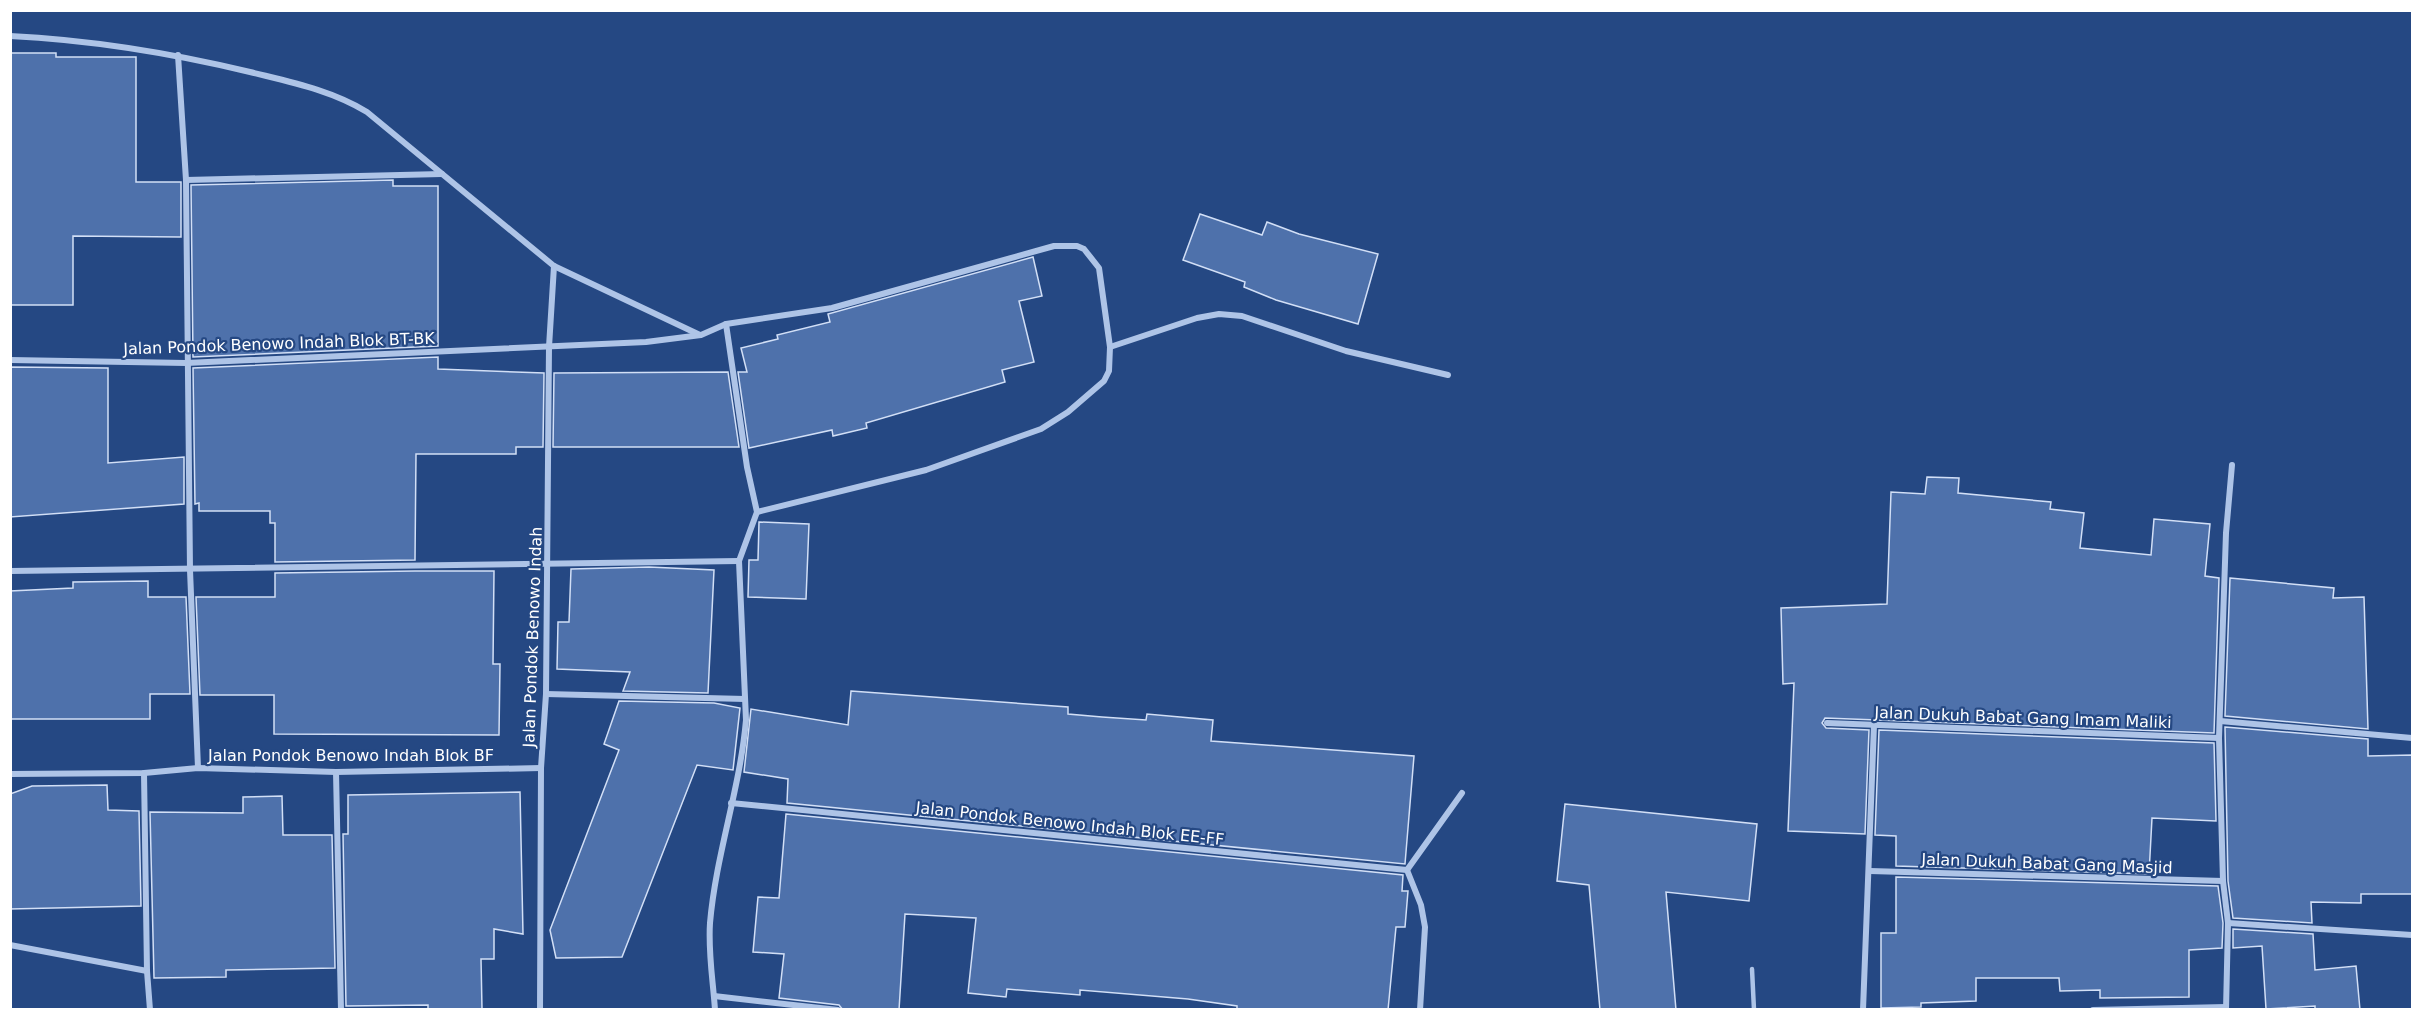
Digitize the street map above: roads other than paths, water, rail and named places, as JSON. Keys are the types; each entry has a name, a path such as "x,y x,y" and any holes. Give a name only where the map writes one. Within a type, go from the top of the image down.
{"street":[{"path":"10,36 72,39 178,55 278,79 347,99 367,112 554,266 701,335"},
{"path":"178,55 186,180 186,363 190,570 198,768"},
{"path":"186,180 442,174"},
{"name":"Jalan Pondok Benowo Indah Blok BT-BK","path":"10,360 186,363 646,342 701,335 726,324 832,308 931,279 1070,245 1084,249 1099,268 1110,347 1109,371 1104,381 1068,412 1041,429 926,470 756,512"},
{"name":"Jalan Pondok Benowo Indah","path":"540,1010 541,768 546,694 549,562 549,347 554,266"},
{"path":"1110,347 1197,318 1219,314 1242,315 1346,351 1448,375"},
{"path":"715,1010 708,954 710,920 744,745 745,699 740,561 756,512 726,324"},
{"path":"2093,1010 2226,1008 2228,923 2223,881 2219,738 2226,533 2232,465"},
{"path":"10,571 740,561"},
{"path":"546,694 745,699"},
{"path":"2220,721 2412,738"},
{"name":"Jalan Dukuh Babat Gang Imam Maliki","path":"1827,723 2219,738"},
{"path":"1863,1010 1874,725"},
{"name":"Jalan Pondok Benowo Indah Blok BF","path":"10,774 144,773 198,768 336,772 541,768"},
{"path":"336,772 341,1010"},
{"path":"144,773 147,971 150,1010"},
{"path":"1420,1010 1425,927 1421,905 1407,870 1462,793"},
{"name":"Jalan Pondok Benowo Indah Blok EE-FF","path":"731,804 1407,870"},
{"name":"Jalan Dukuh Babat Gang Masjid","path":"1870,872 2223,881"},
{"path":"2228,923 2412,934"},
{"path":"10,945 147,971"},
{"path":"714,996 838,1010"}],"lane":[{"path":"1752,969 1754,1010"}]}
